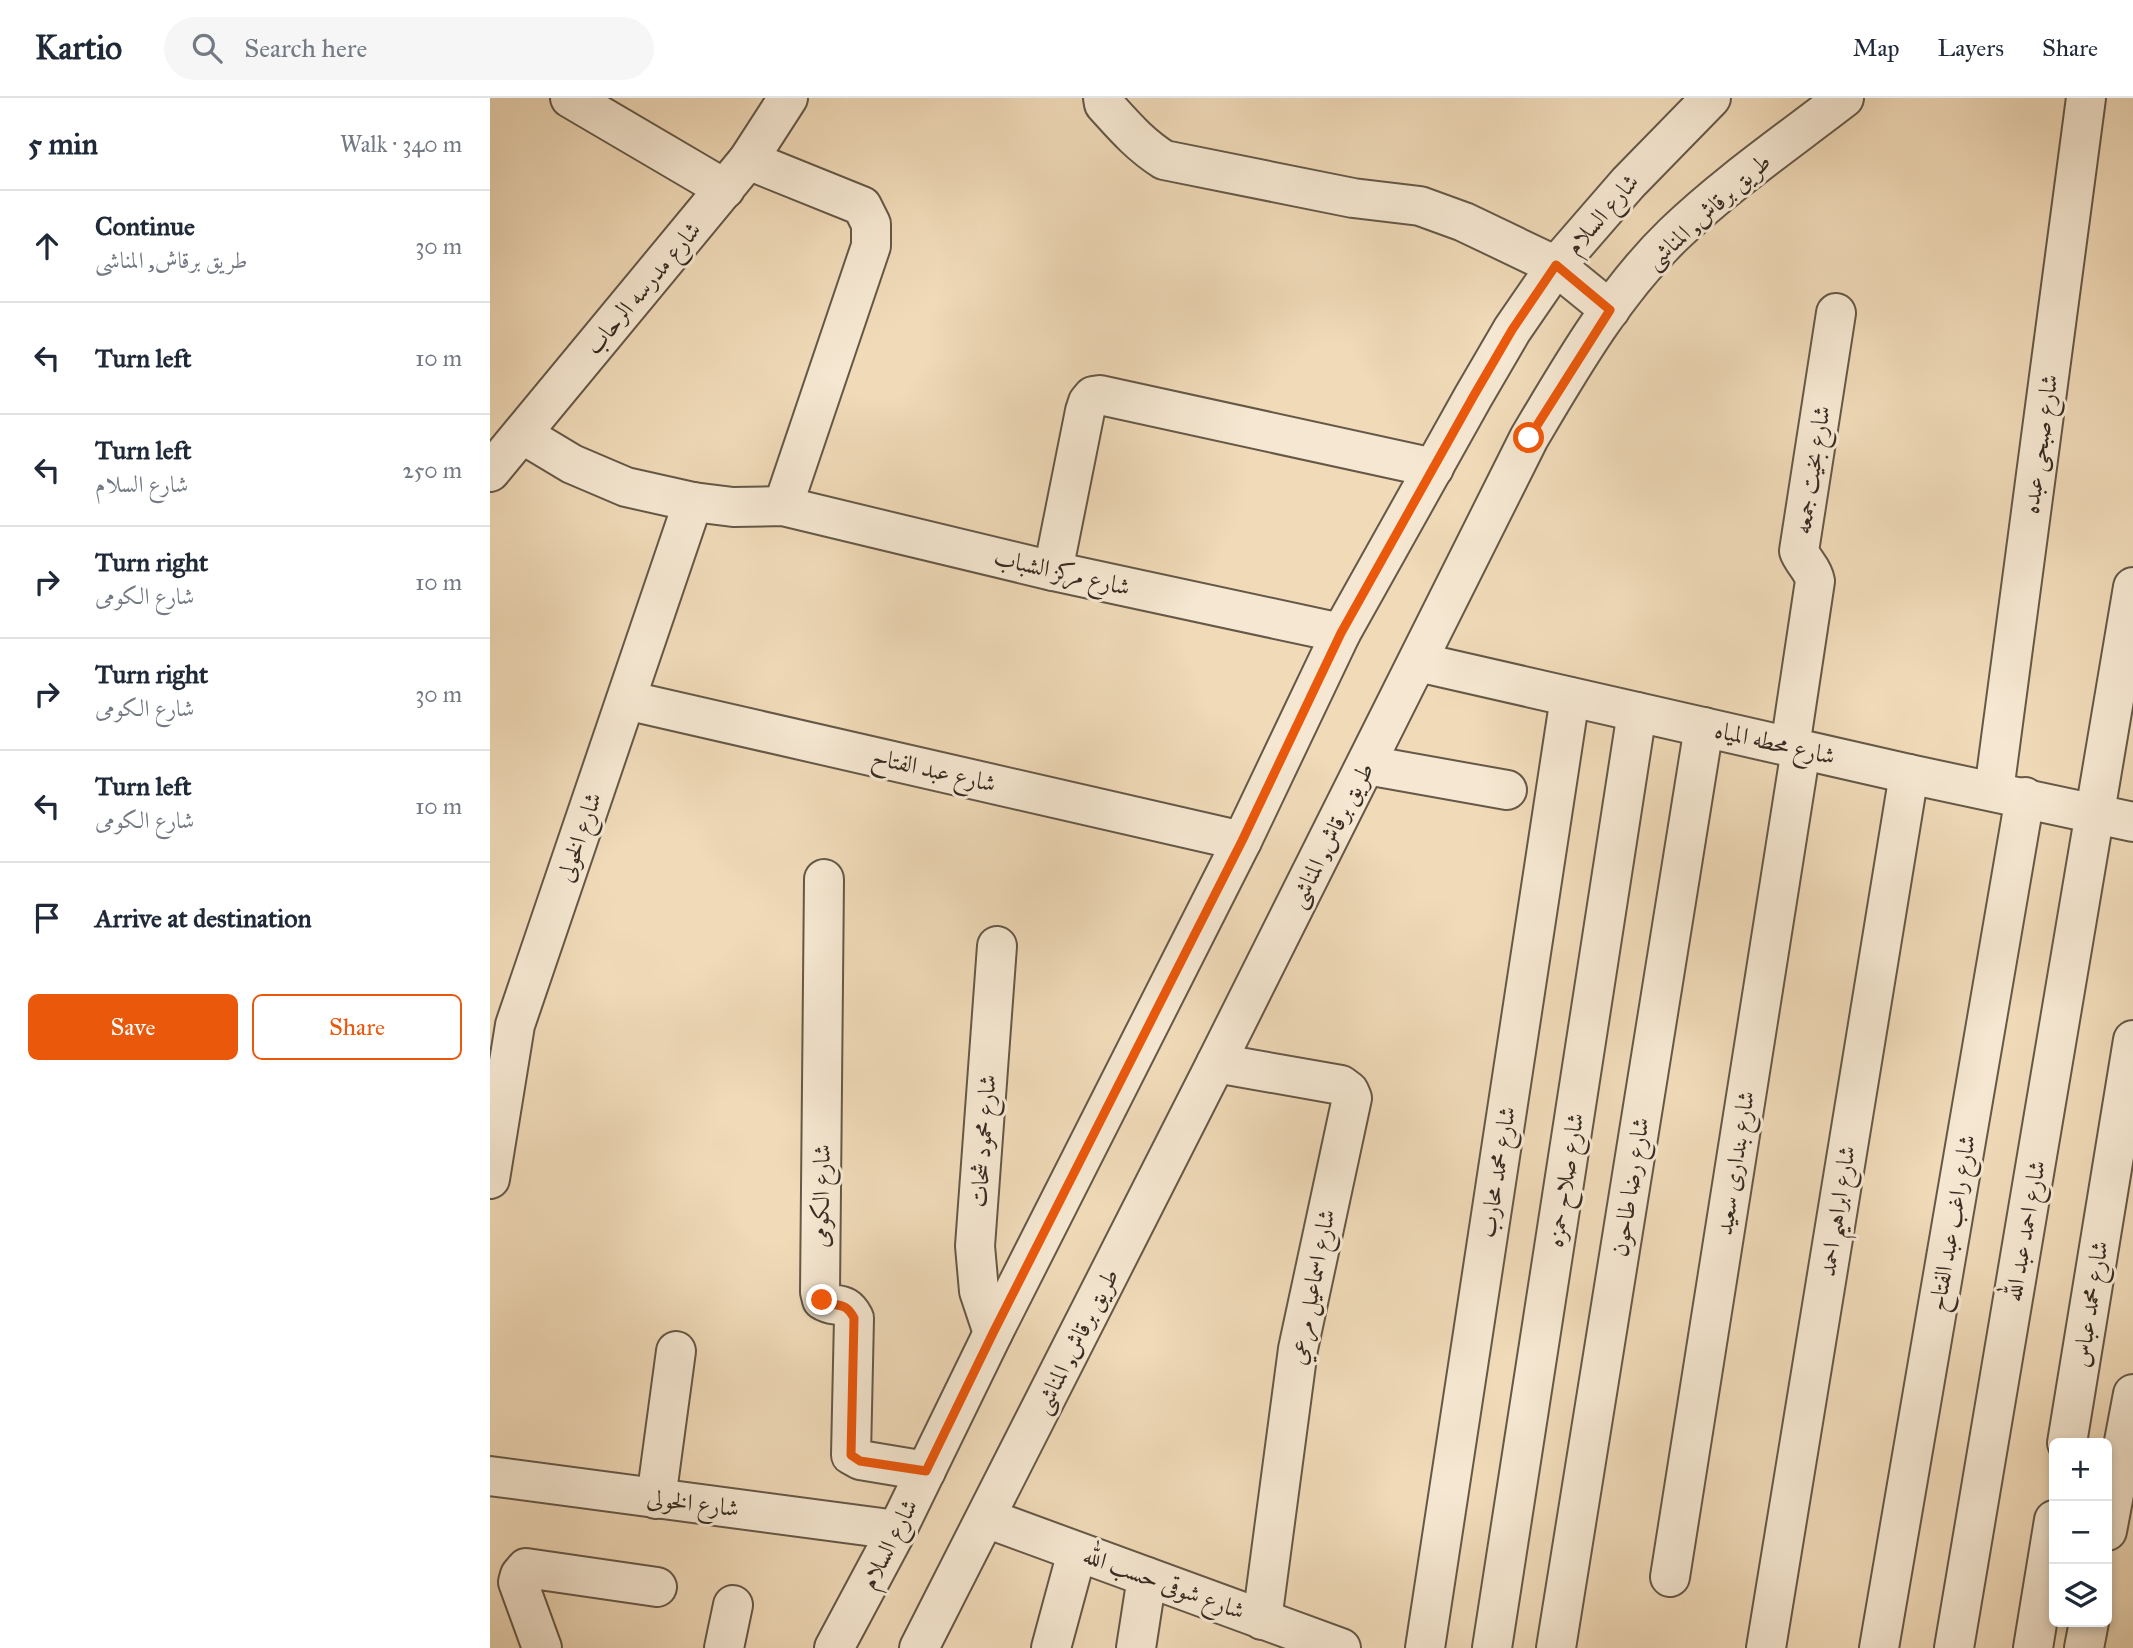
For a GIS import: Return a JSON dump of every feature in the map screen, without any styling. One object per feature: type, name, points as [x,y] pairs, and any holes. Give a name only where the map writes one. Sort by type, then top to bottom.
[{"type":"street","points":[[570,98],[736,174],[862,206],[872,224],[871,246],[783,506]]},
{"type":"street","name":"شارع مدرسه الرحاب","points":[[500,455],[736,174],[788,98]]},
{"type":"street","points":[[1102,98],[1129,133],[1164,160],[1353,198],[1420,206],[1465,222],[1556,265],[1610,310]]},
{"type":"street","name":"شارع السلام","points":[[834,1648],[897,1530],[993,1333],[1242,841],[1341,633],[1512,330],[1556,265],[1628,183],[1711,98]]},
{"type":"street","name":"طريق برقاش, المناشى","points":[[919,1648],[1367,765],[1529,438],[1610,310],[1640,271],[1673,235],[1728,187],[1844,98]]},
{"type":"street","name":"شارع صبحى عبده","points":[[2010,794],[2086,98]]},
{"type":"street","name":"شارع بخيت جمعه","points":[[1796,748],[1815,581],[1811,569],[1799,551],[1836,313]]},
{"type":"street","points":[[1053,571],[1085,411],[1093,396],[1100,394],[1434,468]]},
{"type":"street","name":"شارع مركز الشباب","points":[[500,455],[572,464],[626,487],[693,502],[733,507],[783,506],[1053,571],[1341,633]]},
{"type":"street","name":"شارع الخولى","points":[[490,1179],[503,1020],[626,700],[693,502]]},
{"type":"street","name":"شارع احمد عبد الله","points":[[1954,1648],[2133,587]]},
{"type":"street","name":"شارع محطه المياه","points":[[1418,662],[2133,822]]},
{"type":"street","name":"شارع محمد محارب","points":[[1425,1648],[1570,697]]},
{"type":"street","name":"شارع عبد الفتاح","points":[[626,700],[1242,841]]},
{"type":"street","name":"شارع صلاح حمزه","points":[[1492,1648],[1637,712]]},
{"type":"street","name":"شارع رضا طاحون","points":[[1556,1648],[1704,727]]},
{"type":"street","name":"شارع بندارى سعيد","points":[[1670,1577],[1796,748]]},
{"type":"street","points":[[1367,765],[1507,790]]},
{"type":"street","name":"شارع ابراهيم احمد","points":[[1766,1648],[1909,774]]},
{"type":"street","name":"شارع راغب عبد الفتاح","points":[[1879,1648],[2010,794]]},
{"type":"street","name":"شارع الكومى","points":[[824,879],[820,1292],[822,1300],[828,1304],[842,1304],[850,1310],[854,1318],[851,1455],[860,1461],[926,1471]]},
{"type":"street","name":"شارع محمود شحات","points":[[993,1333],[979,1291],[975,1246],[997,946]]},
{"type":"street","name":"شارع محمد عباس","points":[[2068,1438],[2133,1040]]},
{"type":"street","name":"شارع اسماعيل مرعي","points":[[1216,1063],[1341,1085],[1349,1091],[1352,1098],[1298,1349],[1262,1620]]},
{"type":"street","points":[[656,1499],[676,1351]]},
{"type":"street","points":[[2112,1505],[2133,1394]]},
{"type":"street","name":"شارع الخولى","points":[[490,1476],[897,1530]]},
{"type":"street","name":"شارع شوقى حسب الله","points":[[986,1518],[1341,1648]]},
{"type":"street","points":[[2033,1648],[2049,1550]]},
{"type":"street","points":[[1051,1648],[1077,1552]]},
{"type":"street","points":[[542,1648],[518,1582],[526,1568],[657,1587]]},
{"type":"street","points":[[1136,1648],[1147,1577]]},
{"type":"street","points":[[724,1648],[733,1605]]},
{"type":"street","points":[[2084,1648],[2088,1627]]},
{"type":"route","points":[[822,1300],[828,1304],[842,1304],[850,1310],[854,1318],[851,1455],[860,1461],[926,1471],[1242,841],[1341,633],[1512,330],[1556,265],[1610,310],[1529,438]]}]
